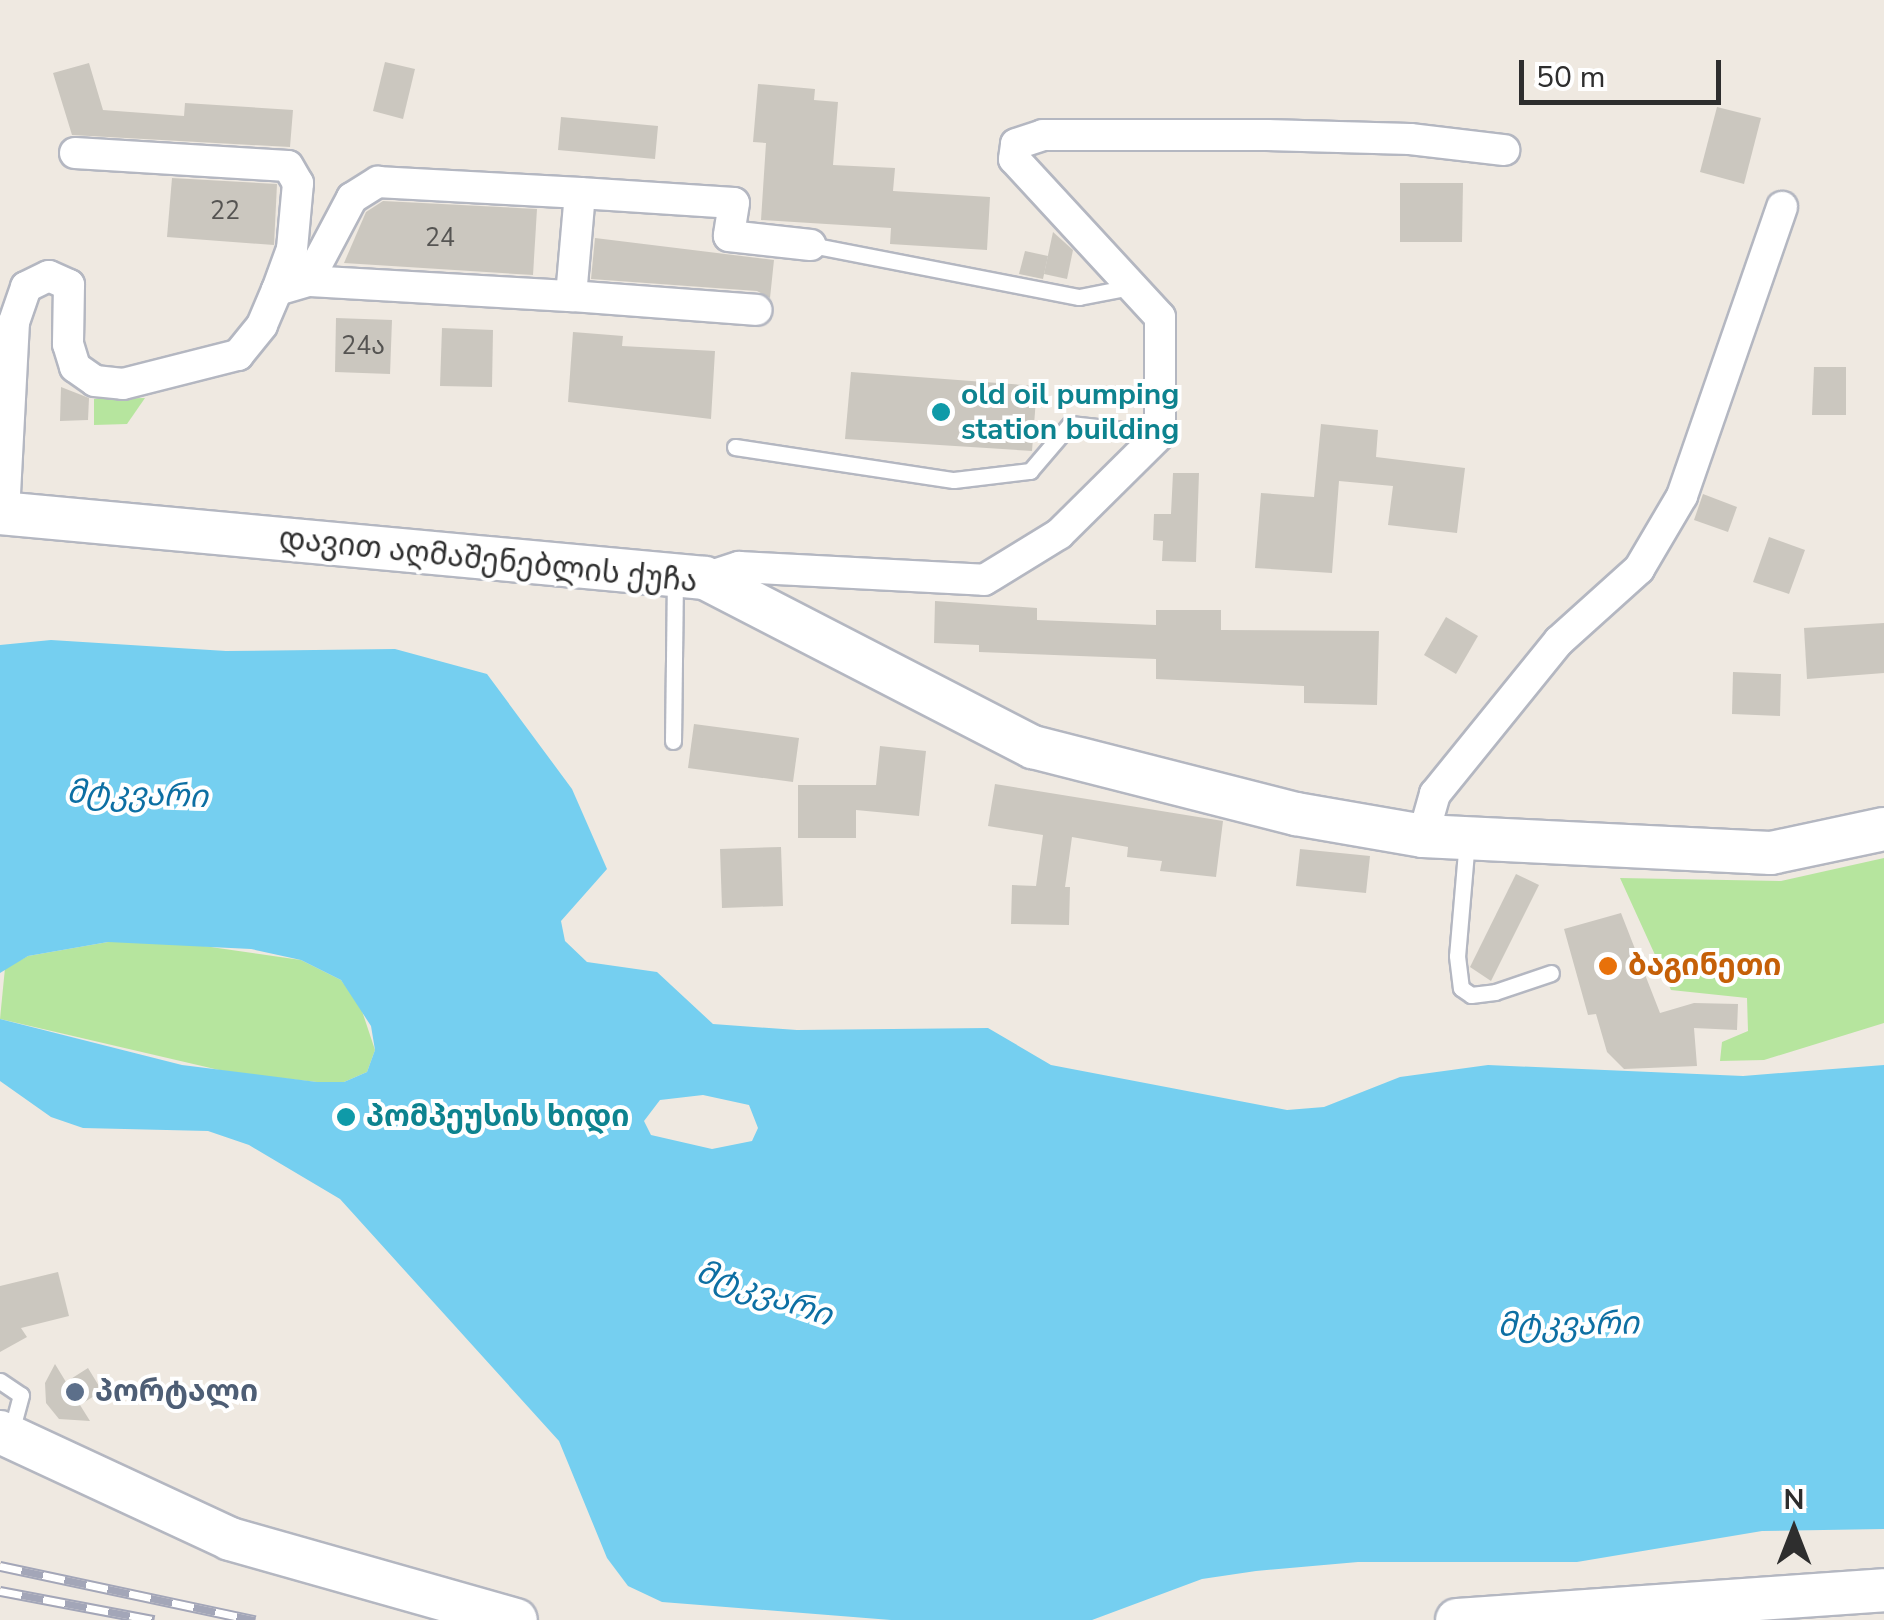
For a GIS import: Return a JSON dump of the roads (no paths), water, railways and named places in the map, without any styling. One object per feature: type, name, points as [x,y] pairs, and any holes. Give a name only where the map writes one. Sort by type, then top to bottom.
[{"type":"main road","name":"დავით აღმაშენებლის ქუჩა","points":[[2,513],[690,576],[1033,746],[1296,814],[1423,836],[1771,853],[1884,829]]},
{"type":"main road","points":[[5,1435],[230,1538],[516,1620]]},
{"type":"main road","points":[[1457,1620],[1884,1590]]},
{"type":"street","points":[[690,576],[739,567],[984,580],[1058,534],[1160,434],[1160,316],[1014,158],[1016,144],[1044,135],[1267,135],[1410,139],[1504,150]]},
{"type":"street","points":[[2,513],[4,373],[26,287],[49,276],[69,285],[68,344],[75,367],[95,380],[122,384],[238,355],[262,325],[292,249],[298,183],[288,166],[75,153]]},
{"type":"street","points":[[308,281],[352,198],[378,182],[734,203],[729,236],[811,246]]},
{"type":"street","points":[[571,296],[580,193]]},
{"type":"street","points":[[1423,836],[1434,794],[1559,641],[1639,569],[1682,496],[1782,207]]},
{"type":"street","points":[[277,290],[308,281],[756,310]]},
{"type":"lane","points":[[811,246],[1080,297],[1134,286]]},
{"type":"lane","points":[[734,447],[954,480],[1030,470],[1070,424],[1160,434]]},
{"type":"lane","points":[[673,741],[690,576]]},
{"type":"lane","points":[[1474,840],[1456,956],[1461,988],[1471,995],[1495,992],[1551,974]]},
{"type":"lane","points":[[0,1381],[22,1396],[5,1435]]},
{"type":"water","name":"მტკვარი","points":[[51,640],[226,651],[395,649],[487,674],[572,789],[607,869],[561,921],[565,941],[587,962],[657,972],[713,1024],[797,1030],[988,1028],[1051,1065],[1287,1110],[1324,1107],[1400,1077],[1488,1065],[1743,1076],[1884,1065],[1884,1529],[1762,1531],[1577,1562],[1358,1562],[1256,1571],[1202,1579],[1092,1620],[891,1620],[662,1602],[628,1586],[607,1558],[559,1441],[340,1199],[249,1145],[208,1131],[83,1128],[51,1117],[0,1081],[0,1019],[182,1065],[317,1082],[344,1082],[367,1072],[375,1050],[371,1026],[341,980],[301,960],[251,949],[108,942],[28,956],[0,973],[0,645]],"holes":[[[703,1095],[749,1105],[758,1128],[752,1141],[712,1149],[651,1135],[644,1121],[660,1100]]]},
{"type":"railway","points":[[0,1566],[255,1620]]},
{"type":"railway","points":[[0,1591],[154,1620]]},
{"type":"place","name":"old oil pumping station building","points":[[941,412]]},
{"type":"place","name":"ბაგინეთი","points":[[1608,966]]},
{"type":"place","name":"პომპეუსის ხიდი","points":[[346,1117]]},
{"type":"place","name":"პორტალი","points":[[75,1392]]}]
